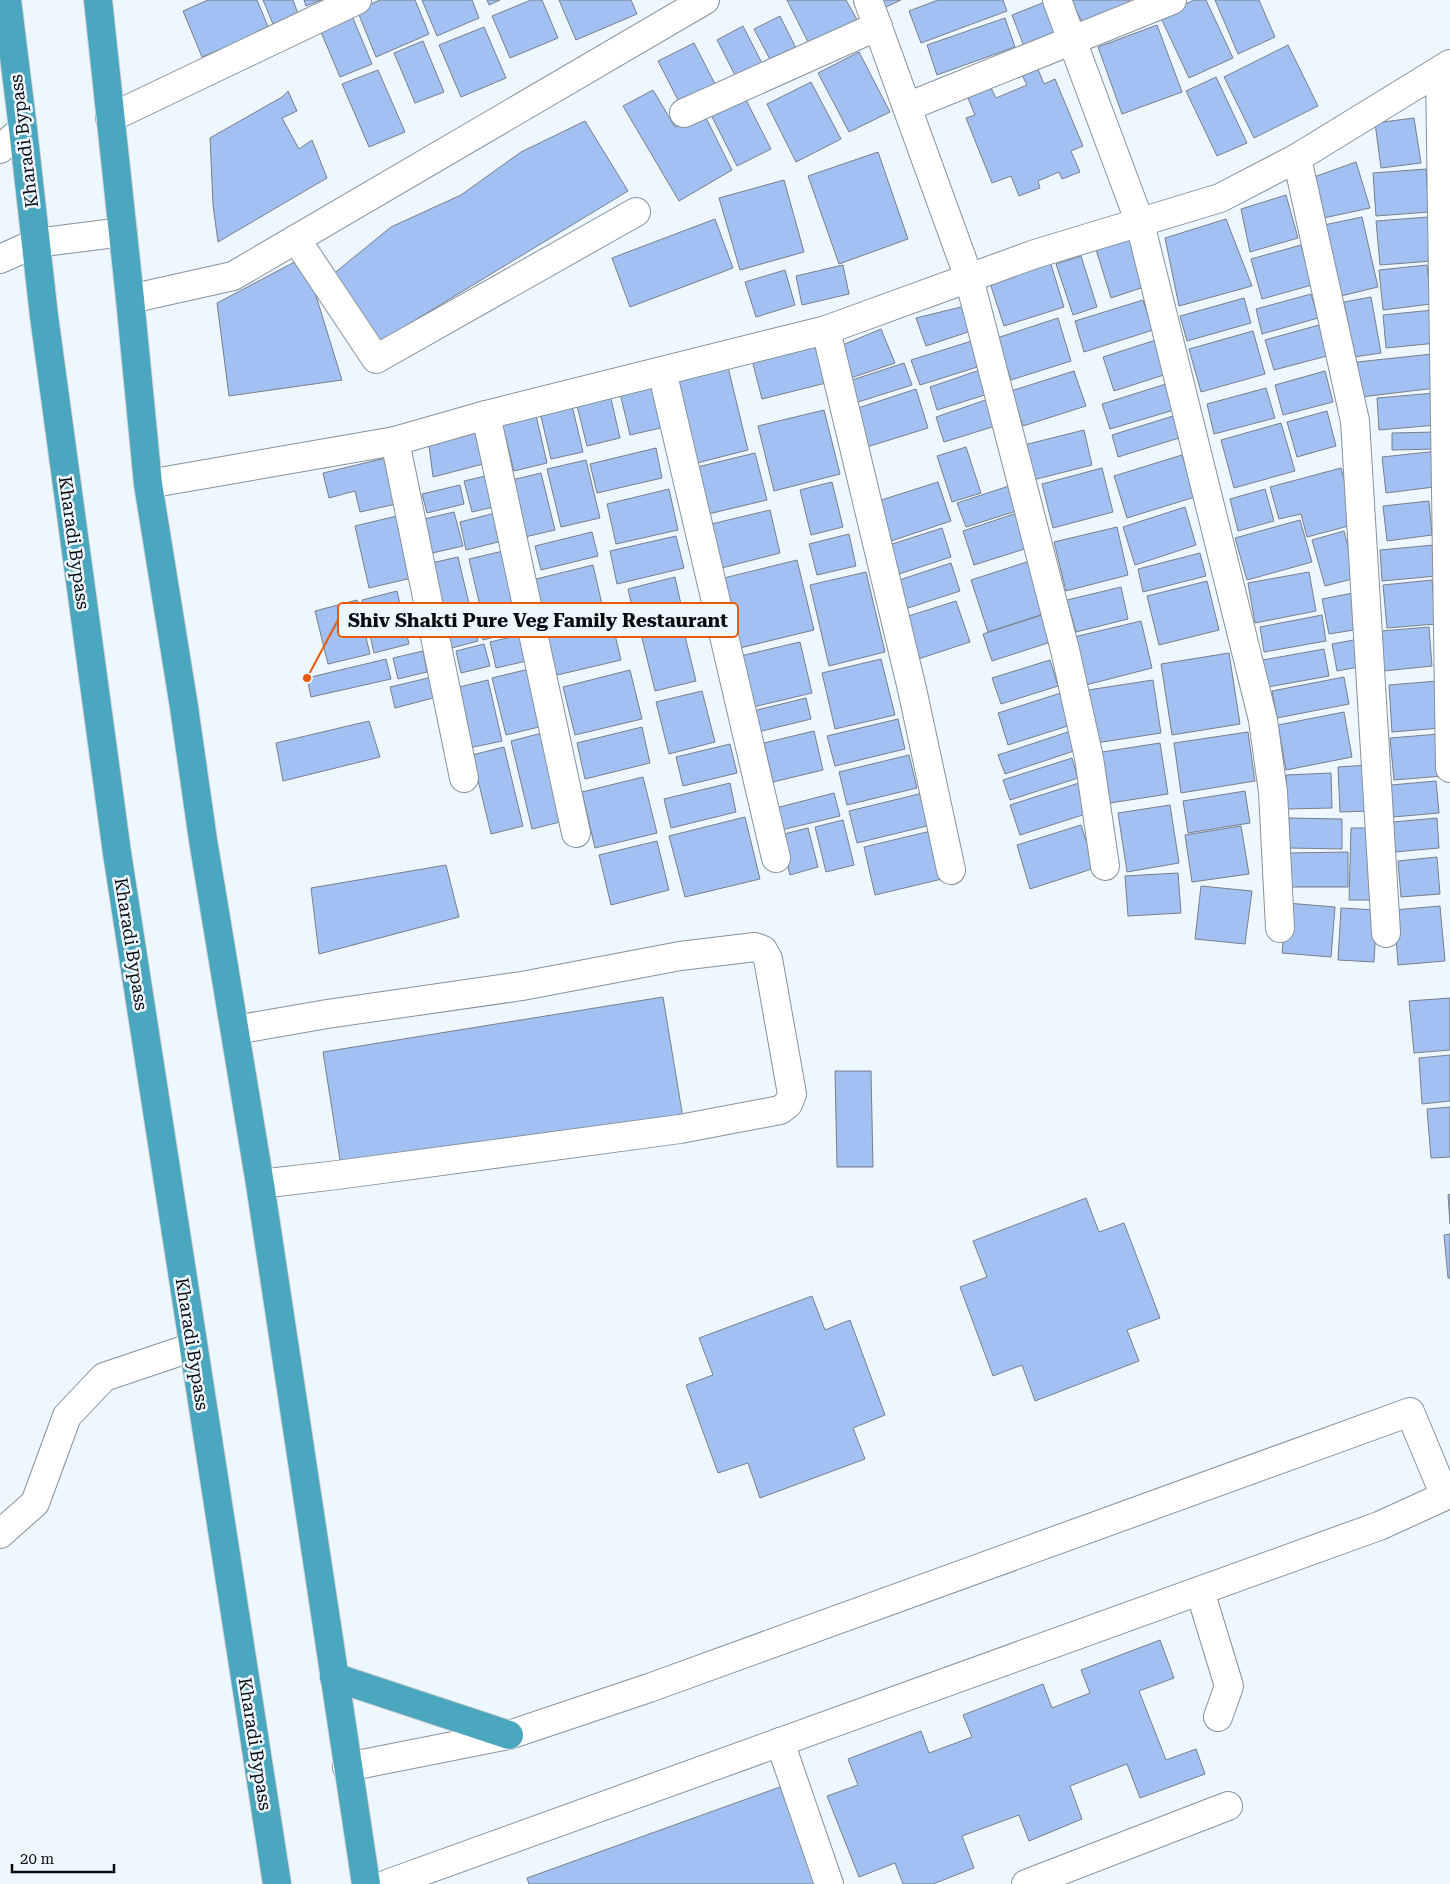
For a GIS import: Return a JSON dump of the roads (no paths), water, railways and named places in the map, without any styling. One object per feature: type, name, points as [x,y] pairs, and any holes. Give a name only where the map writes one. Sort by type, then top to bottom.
[{"type":"highway","name":"Kharadi Bypass","points":[[7,0],[24,128],[36,243],[116,853],[277,1884]]},
{"type":"highway","points":[[98,0],[148,484],[184,706],[203,840],[260,1184],[366,1884]]},
{"type":"highway","points":[[334,1677],[509,1736]]},
{"type":"street","points":[[110,118],[357,0]]},
{"type":"street","points":[[130,299],[233,276],[705,0]]},
{"type":"street","points":[[868,0],[969,278],[1065,650],[1089,758],[1106,866]]},
{"type":"street","points":[[1057,0],[1140,223],[1263,720],[1273,792],[1280,928]]},
{"type":"street","points":[[907,107],[1172,0]]},
{"type":"street","points":[[684,113],[878,26]]},
{"type":"street","points":[[148,484],[394,442],[486,415],[826,330],[1035,254],[1220,198],[1297,158],[1445,68]]},
{"type":"street","points":[[1445,68],[1450,768]]},
{"type":"street","points":[[0,149],[24,128]]},
{"type":"street","points":[[1297,158],[1355,421],[1386,933]]},
{"type":"street","points":[[296,239],[376,360],[636,212]]},
{"type":"street","points":[[0,258],[36,243],[123,232]]},
{"type":"street","points":[[826,330],[912,689],[951,870]]},
{"type":"street","points":[[662,371],[776,858]]},
{"type":"street","points":[[486,415],[576,833]]},
{"type":"street","points":[[394,442],[464,778]]},
{"type":"street","points":[[235,1030],[327,1014],[522,986],[680,956],[755,947],[763,950],[768,959],[792,1094],[788,1104],[780,1110],[680,1129],[260,1184]]},
{"type":"street","points":[[0,1534],[35,1504],[67,1416],[104,1376],[193,1347]]},
{"type":"street","points":[[347,1767],[509,1736],[649,1688],[1410,1412],[1445,1496],[1379,1526],[387,1884]]},
{"type":"street","points":[[1200,1591],[1229,1686],[1218,1717]]},
{"type":"street","points":[[780,1742],[829,1884]]},
{"type":"street","points":[[1026,1884],[1228,1806]]},
{"type":"place","name":"Shiv Shakti Pure Veg Family Restaurant","points":[[307,678]]}]
